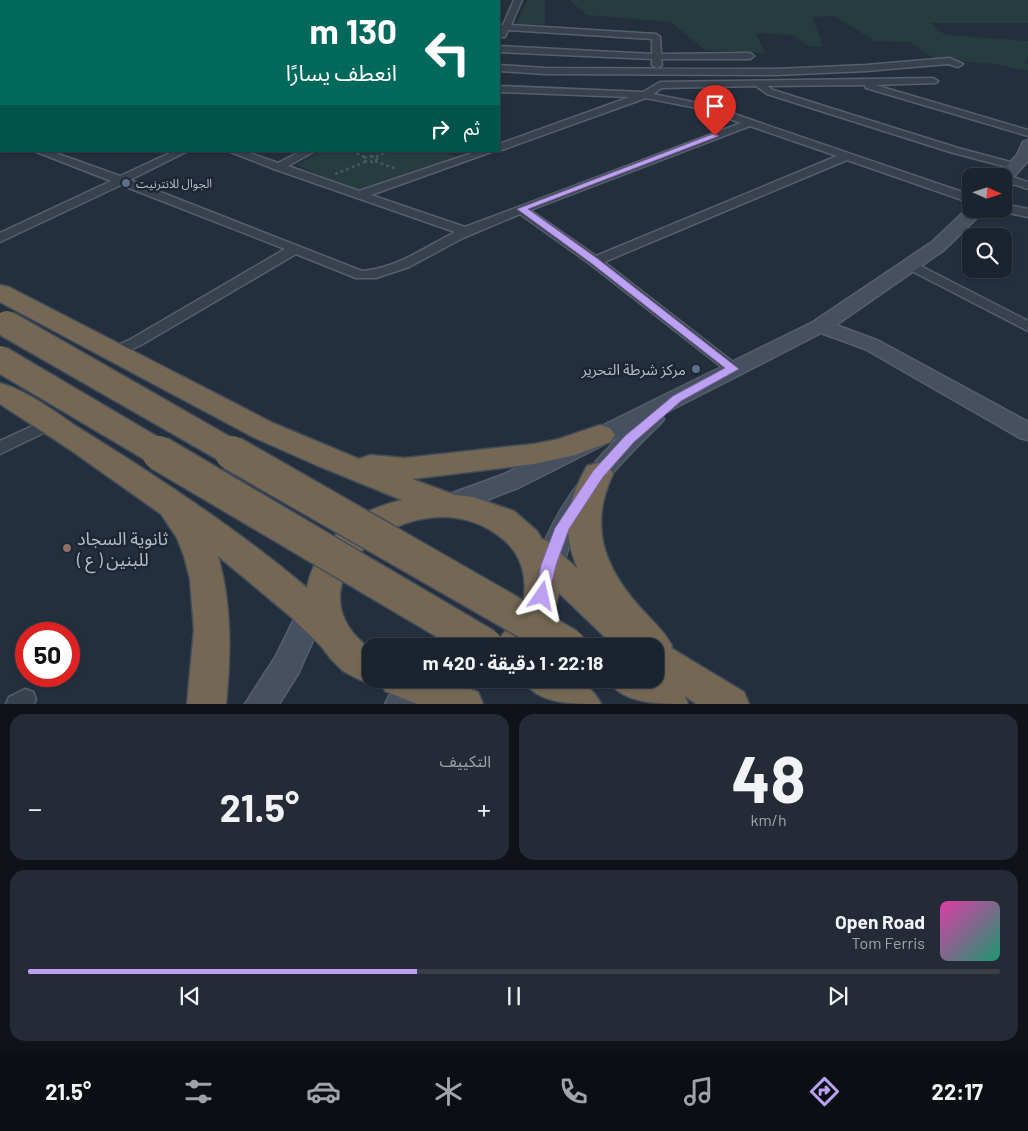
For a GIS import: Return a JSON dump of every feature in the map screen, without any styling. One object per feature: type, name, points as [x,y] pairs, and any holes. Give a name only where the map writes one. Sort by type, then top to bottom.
[{"type":"highway","points":[[0,292],[263,430],[327,458],[448,505]]},
{"type":"highway","points":[[3,322],[555,638]]},
{"type":"highway","points":[[0,359],[472,638]]},
{"type":"highway","points":[[0,392],[52,422],[161,497],[253,565],[311,614],[343,648],[362,664]]},
{"type":"highway","points":[[327,458],[360,465],[405,469],[534,454],[564,448],[600,435]]},
{"type":"highway","points":[[598,474],[587,496],[584,513],[590,558],[610,596],[646,638]]},
{"type":"highway","points":[[161,497],[180,516],[203,564],[210,597],[213,629],[212,664],[206,704]]},
{"type":"highway","points":[[343,648],[331,631],[324,612],[323,593],[327,574],[336,556],[349,540],[365,527],[384,516],[404,509],[426,505],[448,505],[477,510],[497,517],[514,528],[539,568],[631,638]]},
{"type":"highway","points":[[520,638],[535,620],[539,568]]},
{"type":"highway","points":[[664,663],[682,693]]},
{"type":"highway","points":[[664,669],[682,693]]},
{"type":"highway","points":[[429,688],[464,704]]},
{"type":"highway","points":[[555,688],[582,704]]},
{"type":"highway","points":[[662,688],[730,704]]},
{"type":"main road","points":[[448,505],[510,481],[820,326],[938,246],[968,218]]},
{"type":"main road","points":[[820,326],[872,345],[1028,432]]},
{"type":"main road","points":[[539,568],[562,528],[598,474],[630,439],[677,398]]},
{"type":"main road","points":[[261,704],[287,665],[327,574]]},
{"type":"street","points":[[518,0],[509,12],[502,27],[656,37],[656,57],[660,85]]},
{"type":"street","points":[[500,49],[656,57],[750,56]]},
{"type":"street","points":[[500,68],[658,72],[776,72],[866,68],[949,61],[958,64],[908,98]]},
{"type":"street","points":[[500,148],[645,95],[660,85],[856,82],[941,75]]},
{"type":"street","points":[[856,82],[1028,133]]},
{"type":"street","points":[[756,84],[770,92],[954,150],[1017,163],[1028,186]]},
{"type":"street","points":[[500,89],[645,95],[704,108],[962,196]]},
{"type":"street","points":[[42,152],[122,181],[361,276],[378,275],[398,268],[466,232],[521,209],[750,123]]},
{"type":"street","points":[[0,238],[181,152]]},
{"type":"street","points":[[236,152],[466,232]]},
{"type":"street","points":[[278,167],[308,152]]},
{"type":"street","points":[[359,196],[485,152]]},
{"type":"street","points":[[594,261],[847,156]]},
{"type":"street","points":[[521,209],[594,261],[733,369]]},
{"type":"street","points":[[1012,210],[1028,213]]},
{"type":"street","points":[[114,352],[136,342],[293,250]]},
{"type":"street","points":[[911,265],[1028,327]]},
{"type":"street","points":[[0,448],[52,422]]},
{"type":"path","points":[[352,152],[366,158],[375,157],[386,152]]},
{"type":"path","points":[[320,181],[365,162],[374,162],[377,159],[375,157]]},
{"type":"path","points":[[365,162],[363,160],[366,158]]},
{"type":"green space","points":[[527,0],[545,0],[545,25],[516,24]]},
{"type":"green space","points":[[569,0],[1028,0],[1028,23],[931,23],[945,35],[1028,41],[1028,58],[1023,63],[1028,64],[1028,71],[995,64],[935,59],[910,42],[875,41],[834,16],[812,17],[823,46],[810,47],[793,35],[755,33],[766,53],[705,50],[671,22],[587,15]]},
{"type":"green space","points":[[320,152],[445,152],[462,158],[356,192],[297,165]]},
{"type":"place","name":"الجوال للانترنيت","points":[[126,183]]},
{"type":"place","name":"مركز شرطة التحرير","points":[[696,369]]},
{"type":"place","name":"ثانوية السجاد ( ع ) للبنين","points":[[67,548]]},
{"type":"route","points":[[542,596],[548,565],[562,528],[598,474],[630,439],[677,398],[733,369],[594,261],[521,209],[715,136]]}]
